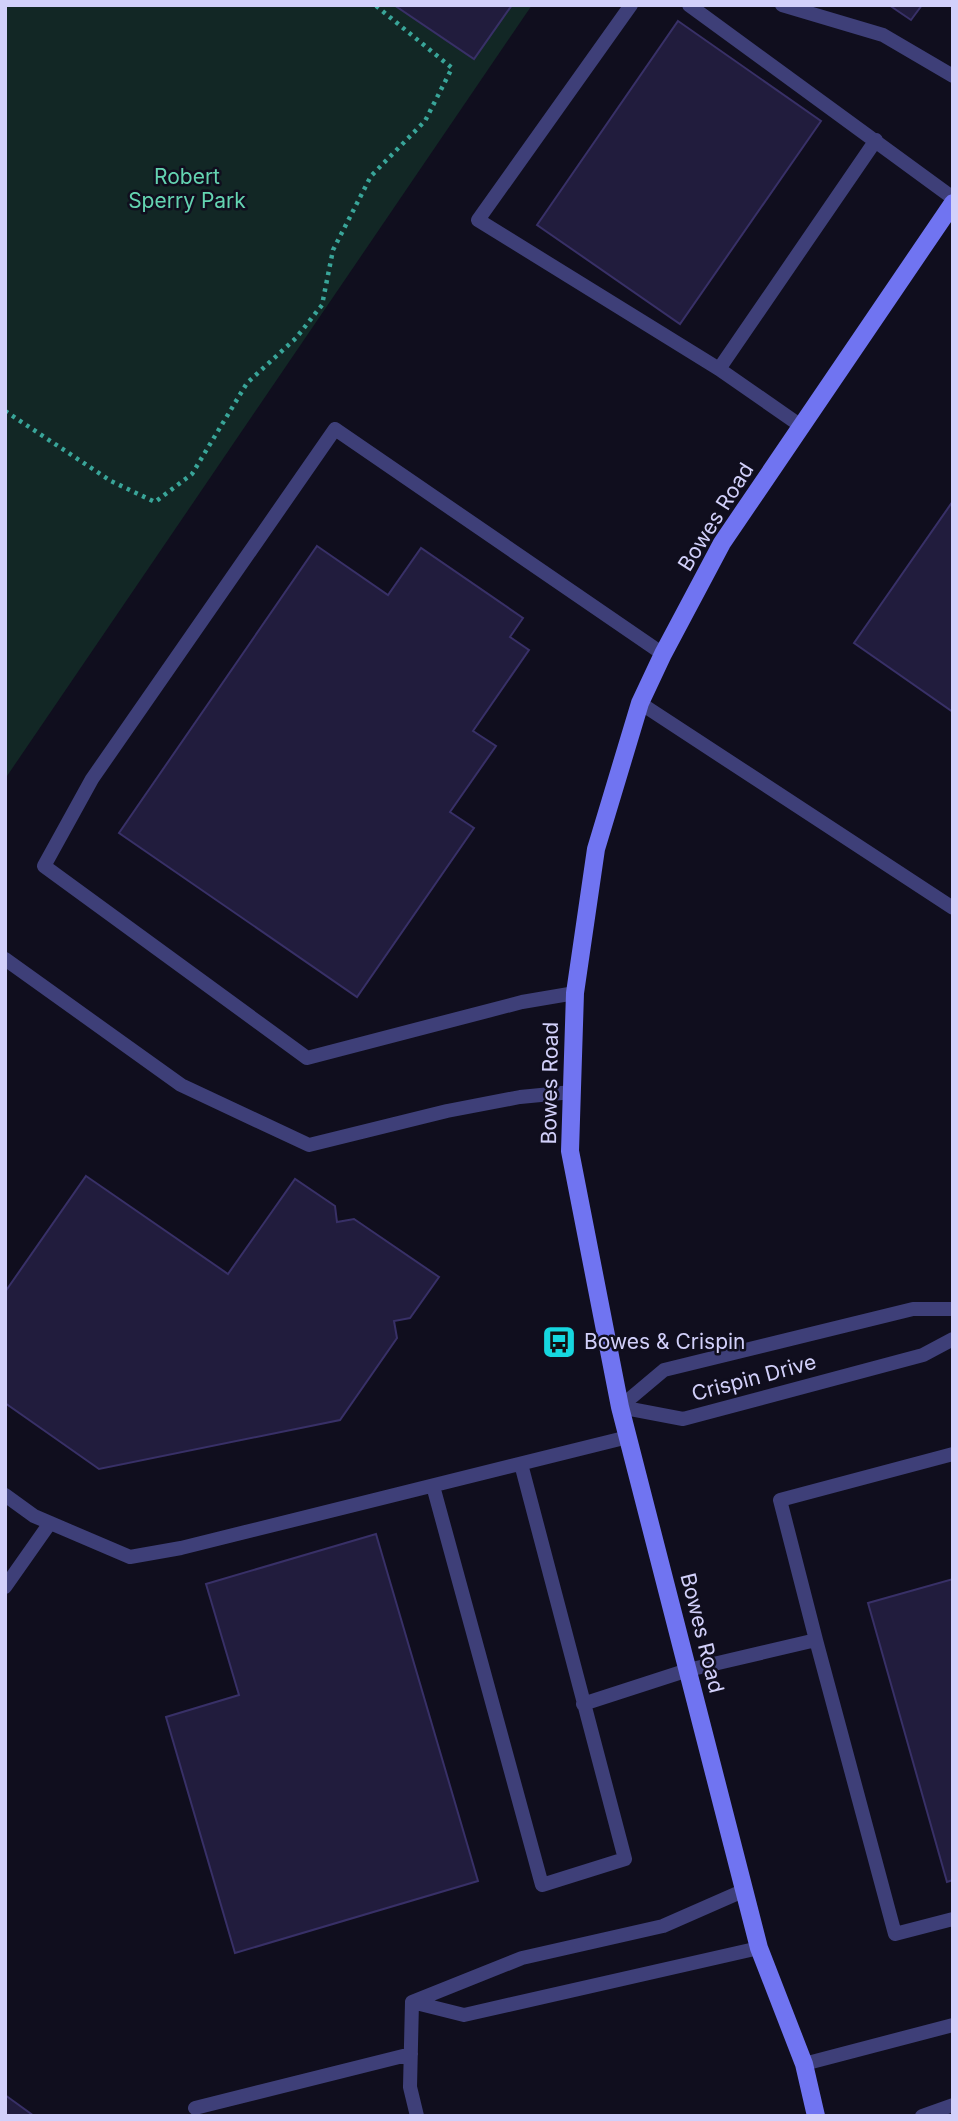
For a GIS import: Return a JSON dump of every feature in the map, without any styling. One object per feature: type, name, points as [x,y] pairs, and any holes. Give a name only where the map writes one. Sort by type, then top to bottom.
[{"type":"main road","name":"Bowes Road","points":[[816,2116],[804,2064],[759,1948],[620,1407],[570,1151],[575,993],[596,849],[640,703],[663,654],[722,543],[953,200]]},
{"type":"lane","points":[[632,5],[478,220],[719,369],[801,426]]},
{"type":"lane","points":[[689,5],[876,140],[953,200]]},
{"type":"lane","points":[[782,5],[883,35],[953,76]]},
{"type":"lane","points":[[719,369],[876,140]]},
{"type":"lane","points":[[575,993],[522,1002],[307,1058],[44,866],[92,779],[335,429],[663,654]]},
{"type":"lane","points":[[640,703],[953,908]]},
{"type":"lane","points":[[5,959],[181,1085],[309,1145],[447,1111],[520,1097],[572,1092]]},
{"type":"lane","name":"Crispin Drive","points":[[620,1407],[664,1370],[913,1309],[953,1309]]},
{"type":"lane","name":"Crispin Drive","points":[[620,1407],[683,1419],[923,1355],[953,1339]]},
{"type":"lane","points":[[5,1495],[34,1516],[130,1557],[181,1548],[628,1437]]},
{"type":"lane","points":[[953,1454],[780,1500],[895,1934],[953,1920]]},
{"type":"lane","points":[[433,1486],[542,1885],[625,1859],[522,1464]]},
{"type":"lane","points":[[5,1587],[50,1523]]},
{"type":"lane","points":[[583,1704],[688,1670],[816,1640]]},
{"type":"lane","points":[[412,2002],[522,1958],[663,1926],[745,1890]]},
{"type":"lane","points":[[412,2002],[464,2015],[759,1948]]},
{"type":"lane","points":[[412,2002],[410,2087],[417,2116]]},
{"type":"lane","points":[[804,2064],[953,2025]]},
{"type":"lane","points":[[195,2108],[411,2054]]},
{"type":"lane","points":[[922,2116],[953,2105]]},
{"type":"path","points":[[5,411],[111,481],[155,502],[192,474],[247,383],[296,338],[322,305],[333,250],[371,176],[425,121],[452,68],[375,5]]},
{"type":"green space","name":"Robert Sperry Park","points":[[5,5],[532,5],[5,779]]},
{"type":"building","points":[[394,5],[512,5],[474,59]]},
{"type":"building","points":[[889,5],[922,5],[911,20]]},
{"type":"building","points":[[678,21],[821,121],[680,324],[537,225]]},
{"type":"building","points":[[953,501],[953,712],[854,643]]},
{"type":"building","points":[[317,546],[388,595],[421,548],[523,618],[510,637],[529,650],[473,731],[496,746],[450,812],[474,828],[357,997],[119,833]]},
{"type":"building","points":[[86,1176],[228,1274],[295,1179],[335,1206],[337,1222],[354,1219],[439,1277],[410,1318],[394,1321],[397,1338],[340,1420],[99,1469],[5,1403],[5,1292]]},
{"type":"building","points":[[376,1534],[478,1881],[235,1953],[166,1717],[239,1695],[206,1584]]},
{"type":"building","points":[[953,1579],[953,1880],[947,1882],[868,1603]]},
{"type":"building","points":[[5,2095],[34,2116],[5,2116]]},
{"type":"place","name":"Bowes & Crispin","points":[[559,1342]]}]
